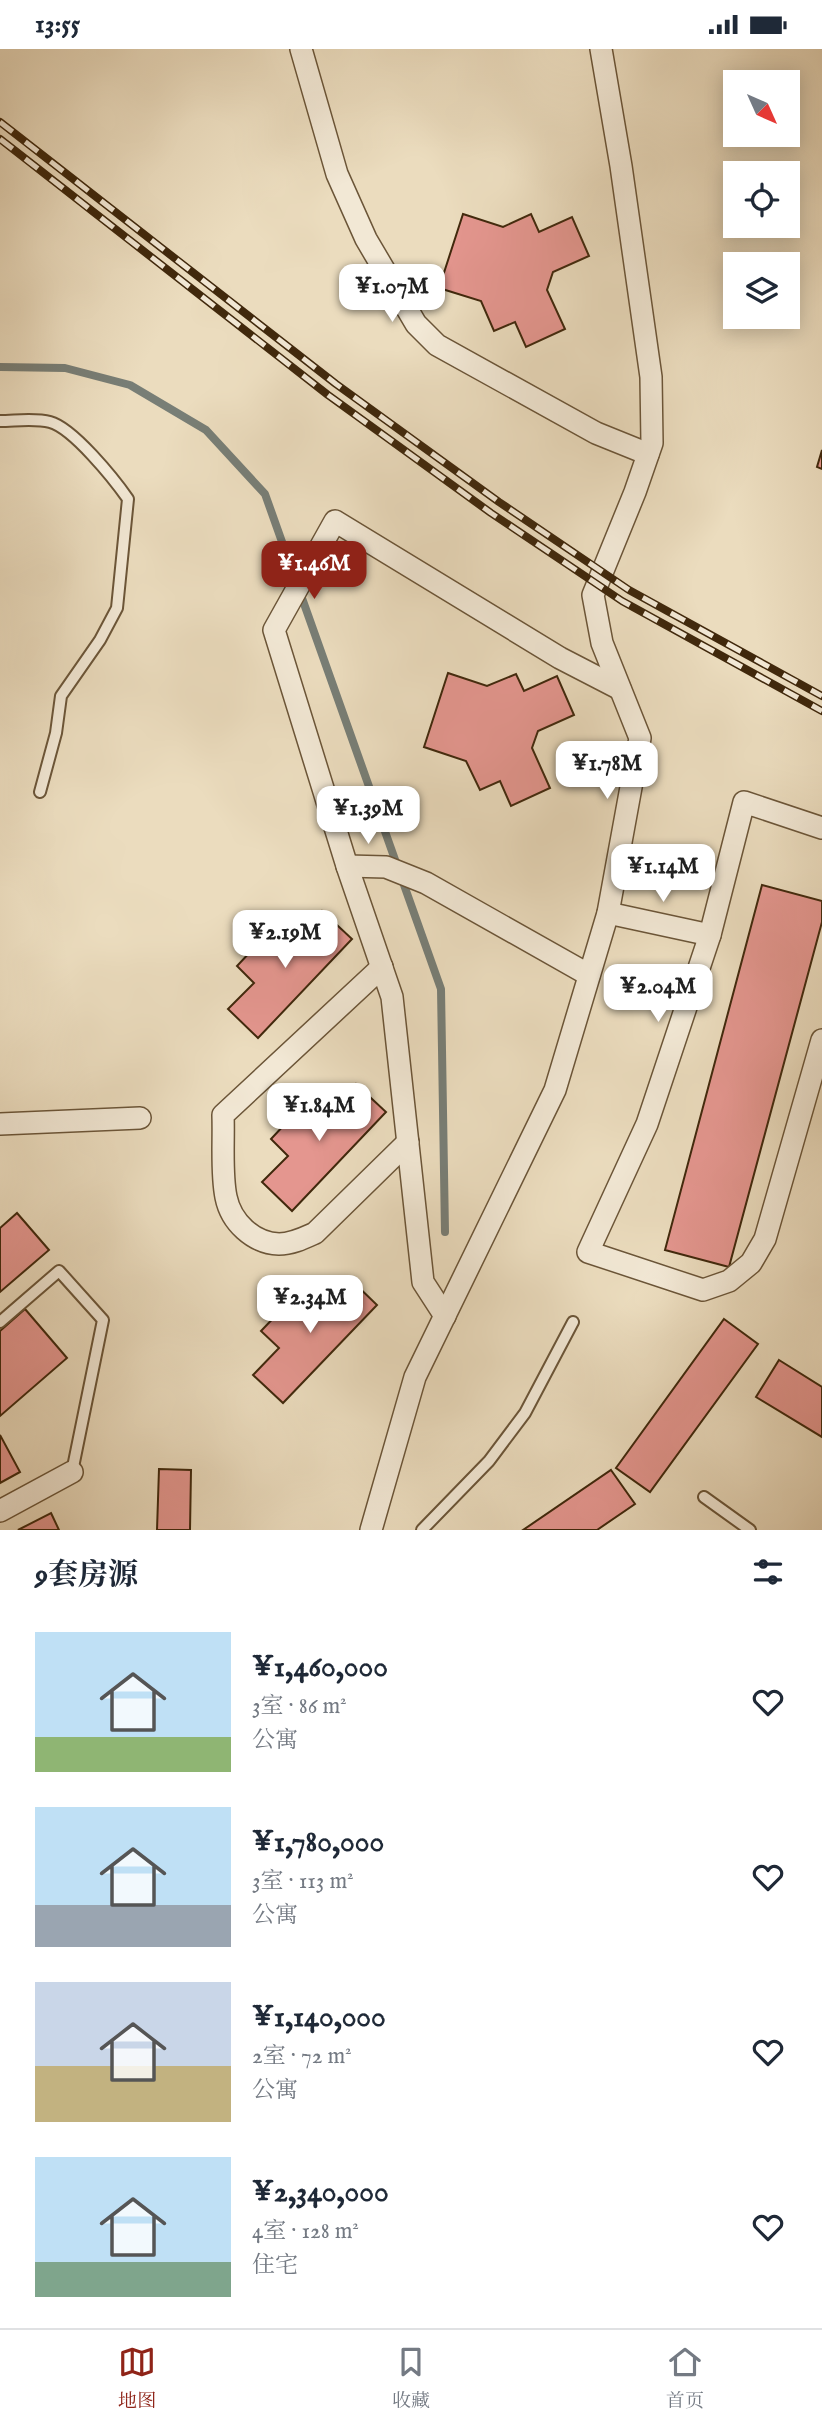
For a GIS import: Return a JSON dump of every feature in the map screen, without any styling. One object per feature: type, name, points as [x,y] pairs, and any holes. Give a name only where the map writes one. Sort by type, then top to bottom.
[{"type":"street","points":[[301,49],[337,174],[366,239],[416,324],[437,345],[596,433],[648,454]]},
{"type":"street","points":[[371,1530],[415,1377],[555,1090],[608,913],[640,738],[602,643],[593,595],[652,443],[651,377],[621,166],[601,49]]},
{"type":"street","points":[[445,1316],[423,1282],[392,997],[347,866],[274,630],[335,521],[560,658],[620,689]]},
{"type":"street","points":[[822,828],[744,802],[710,935],[647,1123],[588,1252],[703,1290],[729,1281],[751,1263],[765,1240],[822,1041]]},
{"type":"street","points":[[347,866],[386,867],[426,883],[589,975]]},
{"type":"street","points":[[608,913],[710,935]]},
{"type":"street","points":[[382,967],[223,1115],[226,1197],[232,1215],[244,1230],[260,1240],[279,1244],[298,1241],[315,1233],[408,1142]]},
{"type":"street","points":[[0,1124],[140,1118]]},
{"type":"street","points":[[0,1511],[72,1472]]},
{"type":"lane","points":[[0,421],[51,422],[76,440],[108,471],[128,499],[117,608],[100,640],[61,696],[56,733],[40,792]]},
{"type":"lane","points":[[0,1322],[59,1271],[103,1321],[72,1472]]},
{"type":"lane","points":[[422,1530],[488,1461],[525,1413],[573,1322]]},
{"type":"lane","points":[[704,1497],[750,1530]]},
{"type":"building","points":[[463,214],[503,227],[531,214],[539,232],[572,217],[589,256],[553,272],[547,290],[565,329],[526,347],[515,322],[494,331],[481,301],[439,288]]},
{"type":"building","points":[[822,450],[822,469],[817,467]]},
{"type":"building","points":[[448,673],[487,686],[516,674],[524,691],[557,676],[574,715],[538,731],[532,748],[550,788],[511,806],[500,781],[480,790],[466,761],[424,747]]},
{"type":"building","points":[[762,885],[822,901],[822,922],[729,1267],[665,1250]]},
{"type":"building","points":[[322,911],[352,939],[258,1038],[228,1009],[254,983],[237,966],[280,920],[298,937]]},
{"type":"building","points":[[356,1084],[386,1112],[292,1211],[262,1182],[288,1156],[271,1139],[314,1093],[332,1110]]},
{"type":"building","points":[[17,1213],[49,1250],[0,1292],[0,1228]]},
{"type":"building","points":[[348,1277],[377,1305],[283,1403],[253,1375],[279,1348],[261,1331],[305,1285],[323,1302]]},
{"type":"building","points":[[25,1309],[67,1358],[0,1416],[0,1331]]},
{"type":"building","points":[[724,1319],[758,1344],[650,1492],[616,1468]]},
{"type":"building","points":[[779,1360],[822,1387],[822,1437],[756,1397]]},
{"type":"building","points":[[0,1435],[20,1472],[0,1483]]},
{"type":"building","points":[[159,1469],[191,1470],[190,1530],[157,1530]]},
{"type":"building","points":[[611,1470],[635,1504],[597,1530],[523,1530]]},
{"type":"building","points":[[51,1513],[59,1530],[18,1530]]},
{"type":"waterway","points":[[0,367],[65,368],[130,385],[206,430],[265,494],[441,989],[445,1232]]},
{"type":"railway","points":[[0,122],[336,384],[499,502],[629,590],[822,696]]},
{"type":"railway","points":[[0,139],[328,395],[491,513],[622,601],[822,711]]}]
